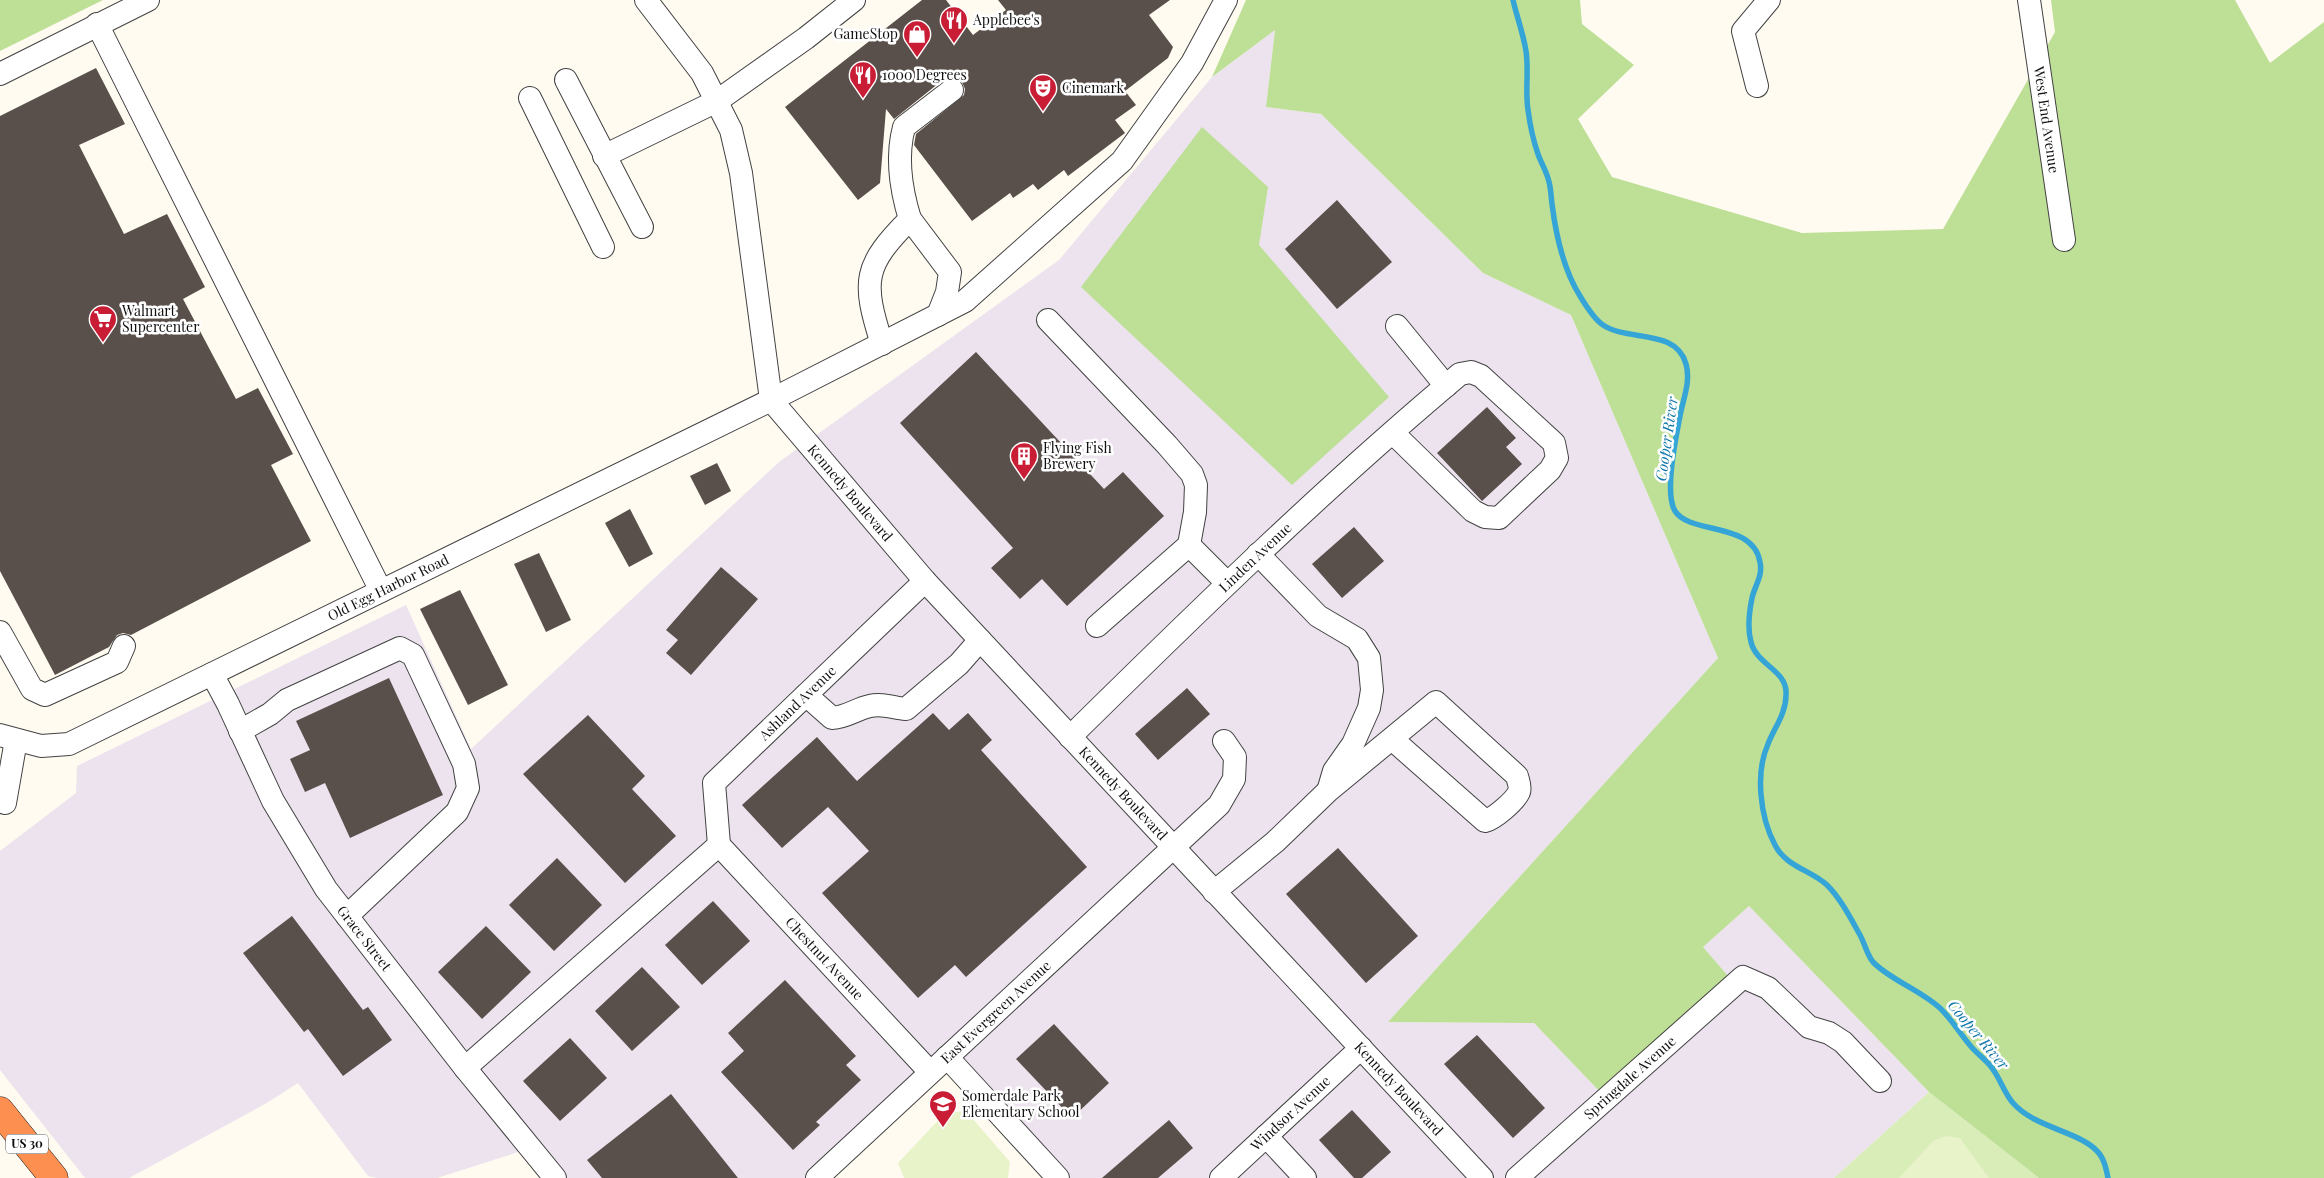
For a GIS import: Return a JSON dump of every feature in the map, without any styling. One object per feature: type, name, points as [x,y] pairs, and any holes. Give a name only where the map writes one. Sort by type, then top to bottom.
[{"type":"highway","name":"US 30","points":[[0,1111],[54,1178]]},
{"type":"street","points":[[0,74],[148,0]]},
{"type":"street","points":[[646,0],[702,73],[731,130],[741,173],[770,400]]},
{"type":"street","points":[[604,156],[717,101],[806,38],[854,0]]},
{"type":"street","name":"Old Egg Harbor Road","points":[[8,738],[41,746],[69,744],[770,400],[965,301],[1122,161],[1192,63],[1226,0]]},
{"type":"street","points":[[1756,86],[1743,30],[1769,0]]},
{"type":"street","name":"West End Avenue","points":[[2029,0],[2064,240]]},
{"type":"street","points":[[97,24],[381,591]]},
{"type":"street","points":[[566,80],[642,227]]},
{"type":"street","points":[[938,315],[947,292],[950,272],[910,218],[902,193],[901,150],[904,127],[952,90]]},
{"type":"street","points":[[530,98],[603,247]]},
{"type":"street","points":[[882,344],[872,311],[868,280],[876,260],[891,238],[910,218]]},
{"type":"street","points":[[1048,320],[1167,445],[1192,474],[1196,485],[1195,512],[1189,545],[1097,626]]},
{"type":"street","points":[[1397,326],[1446,386]]},
{"type":"street","name":"Linden Avenue","points":[[1070,737],[1258,554],[1393,433],[1460,374],[1470,372],[1481,376],[1554,443],[1556,458],[1550,470],[1499,518],[1485,517],[1473,512],[1393,433]]},
{"type":"street","name":"Kennedy Boulevard","points":[[770,400],[925,581],[1482,1178]]},
{"type":"street","points":[[1189,545],[1227,583]]},
{"type":"street","points":[[1258,554],[1318,616],[1358,638],[1369,658],[1372,690],[1369,708],[1353,744],[1334,771],[1328,791]]},
{"type":"street","name":"Ashland Avenue","points":[[720,845],[714,783],[925,581]]},
{"type":"street","points":[[0,632],[32,689],[45,695],[117,662],[124,646]]},
{"type":"street","points":[[806,695],[832,718],[844,717],[870,706],[881,705],[906,709],[960,664],[980,640]]},
{"type":"street","points":[[240,731],[270,714],[287,700],[380,655],[400,648],[413,655],[464,764],[468,788],[456,812],[347,916]]},
{"type":"street","name":"Grace Street","points":[[212,674],[273,801],[326,889],[465,1068],[555,1178]]},
{"type":"street","points":[[1214,892],[1275,842],[1328,791],[1436,702],[1517,776],[1520,786],[1519,793],[1493,819],[1485,822],[1392,739]]},
{"type":"street","points":[[5,803],[8,738]]},
{"type":"street","name":"East Evergreen Avenue","points":[[817,1178],[1175,848],[1219,805],[1234,779],[1235,757],[1224,741]]},
{"type":"street","points":[[465,1068],[720,845]]},
{"type":"street","name":"Chestnut Avenue","points":[[720,845],[930,1072]]},
{"type":"street","name":"Springdale Avenue","points":[[1517,1178],[1743,977],[1768,988],[1809,1027],[1829,1033],[1843,1042],[1880,1082]]},
{"type":"street","name":"Windsor Avenue","points":[[1229,1175],[1266,1136],[1361,1048]]},
{"type":"street","points":[[947,1057],[1058,1178]]},
{"type":"street","points":[[1266,1136],[1305,1178]]},
{"type":"shaded area","points":[[1275,30],[1266,107],[1321,114],[1483,273],[1571,315],[1718,658],[1388,1022],[1534,1023],[1604,1096],[1735,984],[1703,947],[1749,906],[1929,1092],[1834,1178],[1055,1178],[943,1061],[818,1178],[562,1178],[537,1146],[437,1178],[377,1178],[368,1176],[298,1083],[265,1104],[129,1178],[85,1178],[0,1070],[0,851],[76,793],[77,766],[406,605],[471,749],[779,462],[1059,260],[1212,77]]},
{"type":"green space","points":[[0,0],[103,0],[0,51]]},
{"type":"green space","points":[[1246,0],[1580,0],[1582,24],[1634,65],[1578,119],[1612,177],[1802,233],[1943,229],[2055,32],[2051,0],[2235,0],[2270,63],[2324,22],[2324,1178],[2039,1178],[1929,1092],[1749,906],[1703,947],[1735,984],[1604,1096],[1534,1023],[1388,1022],[1718,658],[1571,315],[1483,273],[1321,114],[1266,107],[1275,30],[1212,77]]},
{"type":"green space","points":[[1202,127],[1268,187],[1259,245],[1389,397],[1292,485],[1081,287]]},
{"type":"green space","points":[[1929,1092],[2039,1178],[1834,1178]]},
{"type":"green space","points":[[966,1111],[1010,1162],[1008,1178],[904,1178],[898,1163],[945,1113]]},
{"type":"green space","points":[[1946,1136],[1960,1138],[1989,1178],[1899,1178],[1933,1141]]},
{"type":"building","name":"Cinemark","points":[[922,0],[946,0],[973,35],[1006,10],[998,0],[1170,0],[1149,15],[1173,47],[1168,58],[1125,91],[1136,105],[1115,120],[1125,133],[1068,176],[1064,170],[1038,190],[1033,184],[1013,198],[1010,193],[972,221],[914,145],[916,134],[964,95],[965,89],[962,82],[951,77],[944,79],[894,119],[886,109],[880,183],[858,200],[785,107]]},
{"type":"building","name":"Walmart Supercenter","points":[[96,68],[125,124],[79,145],[124,234],[167,214],[205,287],[183,299],[236,399],[258,388],[293,454],[271,465],[311,541],[131,635],[123,633],[117,635],[109,647],[55,675],[0,571],[0,116]]},
{"type":"building","points":[[1337,200],[1392,262],[1337,309],[1285,249]]},
{"type":"building","name":"Flying Fish Brewery","points":[[976,352],[1104,489],[1123,472],[1164,516],[1067,606],[1042,579],[1020,599],[991,568],[1013,548],[900,423]]},
{"type":"building","points":[[1487,407],[1516,438],[1506,447],[1522,464],[1482,501],[1437,453]]},
{"type":"building","points":[[717,463],[731,491],[705,505],[690,476]]},
{"type":"building","points":[[630,509],[653,554],[629,567],[605,523]]},
{"type":"building","points":[[1354,527],[1384,561],[1342,598],[1312,564]]},
{"type":"building","points":[[539,553],[571,620],[546,632],[514,564]]},
{"type":"building","points":[[721,567],[758,599],[691,675],[666,653],[678,640],[666,630]]},
{"type":"building","points":[[460,590],[508,685],[468,705],[420,609]]},
{"type":"building","points":[[389,678],[443,795],[350,838],[325,783],[305,792],[290,759],[310,750],[296,721]]},
{"type":"building","points":[[1187,688],[1210,714],[1158,760],[1135,734]]},
{"type":"building","points":[[933,713],[949,730],[968,713],[992,740],[981,750],[1087,867],[966,977],[955,965],[918,998],[822,893],[869,851],[828,807],[782,848],[742,805],[817,737],[857,781]]},
{"type":"building","points":[[588,715],[645,776],[632,789],[676,836],[625,883],[523,774]]},
{"type":"building","points":[[1338,848],[1418,936],[1366,983],[1286,894]]},
{"type":"building","points":[[557,858],[602,905],[554,951],[509,905]]},
{"type":"building","points":[[713,901],[750,941],[702,985],[665,945]]},
{"type":"building","points":[[292,916],[363,1010],[368,1007],[392,1040],[343,1076],[308,1029],[304,1032],[243,953]]},
{"type":"building","points":[[486,926],[531,972],[482,1019],[438,972]]},
{"type":"building","points":[[642,967],[680,1007],[632,1051],[595,1011]]},
{"type":"building","points":[[785,980],[856,1056],[846,1065],[861,1080],[816,1122],[820,1125],[793,1150],[721,1072],[744,1051],[728,1033]]},
{"type":"building","points":[[1054,1024],[1109,1083],[1072,1118],[1016,1059]]},
{"type":"building","points":[[1477,1035],[1545,1108],[1513,1138],[1444,1064]]},
{"type":"building","points":[[570,1038],[607,1078],[560,1121],[523,1081]]},
{"type":"building","points":[[671,1094],[738,1178],[602,1178],[587,1160]]},
{"type":"building","points":[[1352,1110],[1391,1152],[1362,1178],[1354,1178],[1319,1140]]},
{"type":"building","points":[[1169,1120],[1193,1148],[1158,1178],[1102,1178]]},
{"type":"waterway","name":"Cooper River","points":[[1513,0],[1526,51],[1527,103],[1531,127],[1538,154],[1548,178],[1558,240],[1569,275],[1588,308],[1603,325],[1613,330],[1662,340],[1672,345],[1681,353],[1686,364],[1688,377],[1672,465],[1671,492],[1675,511],[1683,518],[1694,523],[1734,534],[1746,540],[1755,549],[1760,562],[1760,576],[1753,593],[1750,609],[1750,637],[1754,650],[1759,657],[1782,680],[1786,695],[1784,708],[1764,756],[1761,781],[1763,808],[1775,845],[1792,863],[1821,880],[1837,896],[1860,935],[1873,962],[1888,974],[1933,1002],[1949,1017],[1972,1048],[1991,1067],[2013,1103],[2022,1111],[2044,1124],[2089,1144],[2101,1157],[2108,1178]]},
{"type":"place","name":"Applebee's","points":[[954,44]]},
{"type":"place","name":"GameStop","points":[[917,58]]},
{"type":"place","name":"1000 Degrees","points":[[863,99]]},
{"type":"place","name":"Cinemark","points":[[1043,112]]},
{"type":"place","name":"Walmart Supercenter","points":[[103,343]]},
{"type":"place","name":"Flying Fish Brewery","points":[[1024,480]]},
{"type":"place","name":"Somerdale Park Elementary School","points":[[943,1128]]}]
